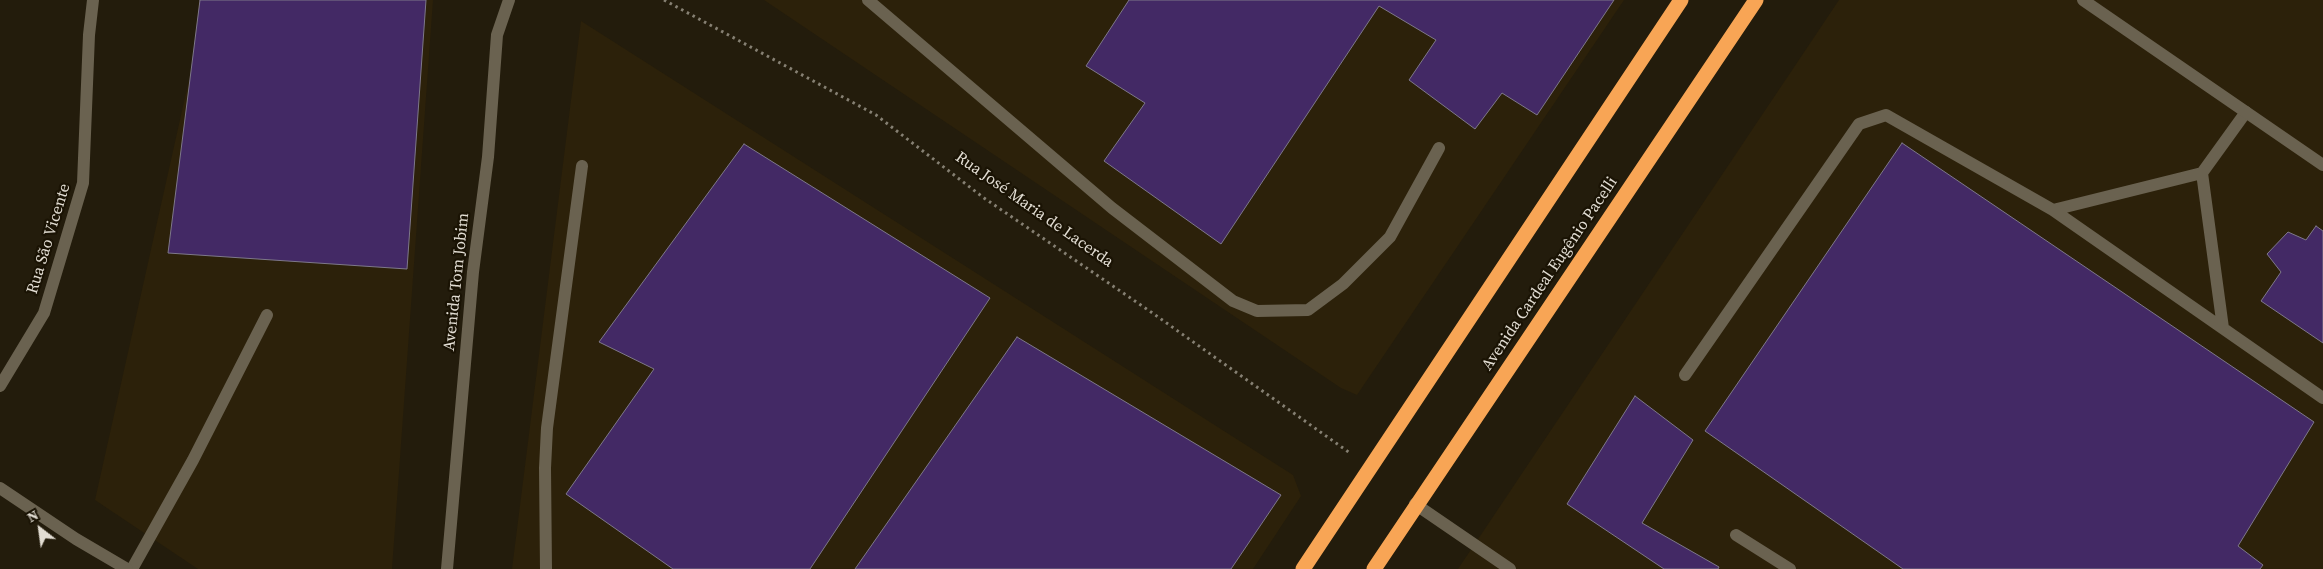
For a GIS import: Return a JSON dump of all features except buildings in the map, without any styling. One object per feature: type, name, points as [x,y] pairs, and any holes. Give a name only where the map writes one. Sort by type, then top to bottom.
[{"type":"highway","points":[[1303,569],[1681,0]]},
{"type":"highway","name":"Avenida Cardeal Eugênio Pacelli","points":[[1374,569],[1415,504],[1756,0]]},
{"type":"street","name":"Rua São Vicente","points":[[0,386],[44,313],[83,183],[89,35],[93,0]]},
{"type":"street","name":"Avenida Tom Jobim","points":[[447,569],[473,272],[488,157],[497,35],[509,0]]},
{"type":"street","points":[[868,0],[1112,208],[1232,301],[1257,311],[1308,310],[1343,284],[1390,236],[1439,148]]},
{"type":"street","points":[[2083,0],[2323,165]]},
{"type":"street","points":[[2052,210],[2202,173],[2246,112]]},
{"type":"street","points":[[1685,375],[1859,124],[1886,115],[2052,210],[2323,398]]},
{"type":"street","points":[[546,569],[545,468],[547,428],[582,166]]},
{"type":"street","points":[[2202,173],[2223,328]]},
{"type":"street","points":[[132,569],[193,460],[267,315]]},
{"type":"street","points":[[0,488],[76,539],[126,569]]},
{"type":"street","points":[[1415,504],[1510,569]]},
{"type":"street","points":[[1736,535],[1790,569]]},
{"type":"path","name":"Rua José Maria de Lacerda","points":[[664,0],[876,115],[984,198],[1151,312],[1371,468]]},
{"type":"shaded area","points":[[199,0],[433,0],[392,569],[198,569],[95,500],[192,66]]},
{"type":"shaded area","points":[[764,0],[1624,0],[1357,395],[1341,388]]},
{"type":"shaded area","points":[[1839,0],[2323,0],[2323,569],[1458,569]]},
{"type":"shaded area","points":[[581,21],[1293,475],[1301,496],[1253,569],[512,569]]}]
